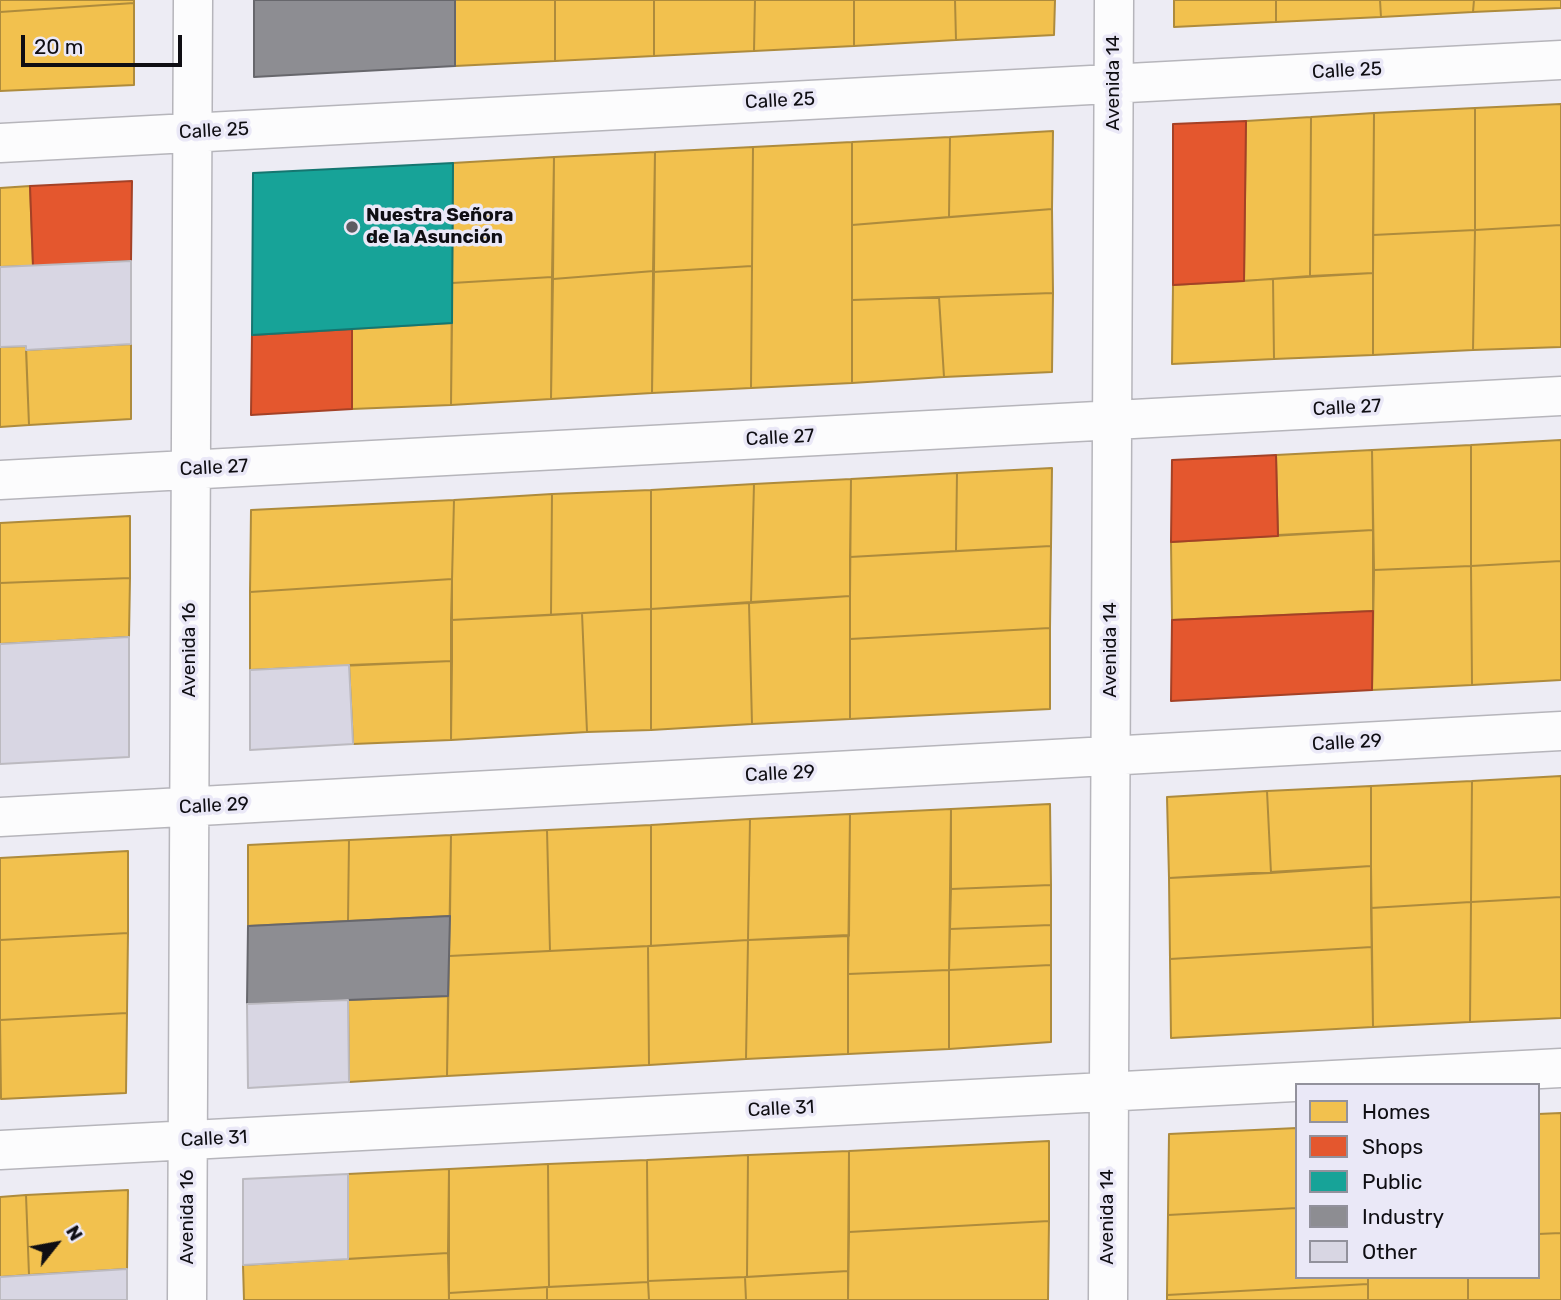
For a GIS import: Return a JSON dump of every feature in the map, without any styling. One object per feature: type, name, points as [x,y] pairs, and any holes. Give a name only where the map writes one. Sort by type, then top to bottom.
[{"type":"street","name":"Avenida 16","points":[[187,1300],[193,0]]},
{"type":"street","name":"Avenida 14","points":[[1108,1300],[1114,0]]},
{"type":"street","name":"Calle 25","points":[[0,143],[1561,60]]},
{"type":"street","name":"Calle 27","points":[[0,480],[1561,396]]},
{"type":"street","name":"Calle 29","points":[[0,817],[1561,731]]},
{"type":"street","name":"Calle 31","points":[[0,1150],[1561,1068]]},
{"type":"building: Homes","points":[[0,0],[134,0],[134,3],[0,12]]},
{"type":"building: Homes","points":[[455,0],[555,0],[555,61],[455,66]]},
{"type":"building: Homes","points":[[555,0],[654,0],[654,56],[555,61]]},
{"type":"building: Homes","points":[[654,0],[755,0],[754,51],[654,56]]},
{"type":"building: Homes","points":[[755,0],[854,0],[854,46],[754,51]]},
{"type":"building: Homes","points":[[854,0],[955,0],[956,40],[854,46]]},
{"type":"building: Homes","points":[[955,0],[1055,0],[1054,35],[956,40]]},
{"type":"building: Homes","points":[[1174,0],[1276,0],[1276,22],[1174,27]]},
{"type":"building: Homes","points":[[1276,0],[1380,0],[1381,17],[1276,22]]},
{"type":"building: Homes","points":[[1380,0],[1474,0],[1473,12],[1381,17]]},
{"type":"building: Homes","points":[[1474,0],[1561,0],[1561,8],[1473,12]]},
{"type":"building: Homes","points":[[134,3],[134,85],[0,91],[0,12]]},
{"type":"building: Homes","points":[[1561,104],[1561,225],[1475,230],[1475,108]]},
{"type":"building: Homes","points":[[1475,108],[1475,230],[1373,235],[1374,113]]},
{"type":"building: Homes","points":[[1374,113],[1373,273],[1310,276],[1311,117]]},
{"type":"building: Homes","points":[[1311,117],[1310,276],[1244,281],[1246,121]]},
{"type":"building: Homes","points":[[1053,131],[1052,209],[949,217],[950,137]]},
{"type":"building: Homes","points":[[950,137],[949,217],[852,225],[852,142]]},
{"type":"building: Homes","points":[[852,142],[852,383],[751,388],[753,147]]},
{"type":"building: Homes","points":[[753,147],[752,266],[653,272],[655,152]]},
{"type":"building: Homes","points":[[655,152],[654,271],[553,279],[554,157]]},
{"type":"building: Homes","points":[[554,157],[552,277],[452,283],[453,163]]},
{"type":"building: Homes","points":[[30,186],[33,266],[0,267],[0,188]]},
{"type":"building: Homes","points":[[1052,209],[1053,293],[852,300],[852,225]]},
{"type":"building: Homes","points":[[1561,225],[1561,347],[1473,350],[1475,230]]},
{"type":"building: Homes","points":[[1475,230],[1473,350],[1373,355],[1373,235]]},
{"type":"building: Homes","points":[[752,266],[751,388],[652,393],[653,272]]},
{"type":"building: Homes","points":[[654,271],[652,393],[551,399],[553,279]]},
{"type":"building: Homes","points":[[1373,273],[1373,355],[1274,359],[1273,279]]},
{"type":"building: Homes","points":[[552,277],[551,399],[451,405],[452,283]]},
{"type":"building: Homes","points":[[1273,279],[1274,359],[1172,364],[1173,285]]},
{"type":"building: Homes","points":[[1053,293],[1052,372],[944,377],[939,297]]},
{"type":"building: Homes","points":[[939,297],[944,377],[852,383],[852,300]]},
{"type":"building: Homes","points":[[452,323],[451,405],[352,409],[352,329]]},
{"type":"building: Homes","points":[[131,344],[131,419],[29,425],[26,350]]},
{"type":"building: Homes","points":[[26,346],[29,425],[0,427],[0,347]]},
{"type":"building: Homes","points":[[1561,440],[1561,561],[1471,566],[1471,445]]},
{"type":"building: Homes","points":[[1471,445],[1471,566],[1374,570],[1372,450]]},
{"type":"building: Homes","points":[[1372,450],[1373,530],[1278,535],[1276,455]]},
{"type":"building: Homes","points":[[1052,468],[1051,546],[956,551],[957,473]]},
{"type":"building: Homes","points":[[957,473],[956,551],[850,557],[851,479]]},
{"type":"building: Homes","points":[[851,479],[850,596],[751,602],[754,484]]},
{"type":"building: Homes","points":[[754,484],[751,602],[651,609],[651,490]]},
{"type":"building: Homes","points":[[651,490],[651,609],[551,615],[552,494]]},
{"type":"building: Homes","points":[[552,494],[551,615],[451,620],[454,500]]},
{"type":"building: Homes","points":[[454,500],[452,579],[250,592],[251,510]]},
{"type":"building: Homes","points":[[130,516],[130,578],[0,583],[0,523]]},
{"type":"building: Homes","points":[[1373,530],[1373,611],[1172,620],[1171,542]]},
{"type":"building: Homes","points":[[1051,546],[1050,628],[850,639],[850,557]]},
{"type":"building: Homes","points":[[1561,561],[1561,680],[1472,685],[1471,566]]},
{"type":"building: Homes","points":[[1471,566],[1472,685],[1372,690],[1374,570]]},
{"type":"building: Homes","points":[[130,578],[129,637],[0,644],[0,583]]},
{"type":"building: Homes","points":[[452,579],[452,661],[250,670],[250,592]]},
{"type":"building: Homes","points":[[850,596],[850,719],[752,724],[749,603]]},
{"type":"building: Homes","points":[[749,603],[752,724],[651,730],[651,609]]},
{"type":"building: Homes","points":[[651,609],[651,730],[587,732],[582,613]]},
{"type":"building: Homes","points":[[582,613],[587,732],[451,740],[451,620]]},
{"type":"building: Homes","points":[[1050,628],[1050,709],[850,719],[850,639]]},
{"type":"building: Homes","points":[[452,661],[451,740],[353,744],[349,665]]},
{"type":"building: Homes","points":[[1561,776],[1561,897],[1471,902],[1472,781]]},
{"type":"building: Homes","points":[[1472,781],[1471,902],[1371,908],[1371,786]]},
{"type":"building: Homes","points":[[1371,786],[1371,866],[1271,873],[1267,791]]},
{"type":"building: Homes","points":[[1267,791],[1271,873],[1169,878],[1167,797]]},
{"type":"building: Homes","points":[[1050,804],[1051,885],[951,889],[951,809]]},
{"type":"building: Homes","points":[[951,809],[949,970],[848,974],[850,814]]},
{"type":"building: Homes","points":[[850,814],[849,936],[748,940],[750,819]]},
{"type":"building: Homes","points":[[750,819],[748,940],[651,946],[651,825]]},
{"type":"building: Homes","points":[[651,825],[651,946],[550,951],[547,830]]},
{"type":"building: Homes","points":[[547,830],[550,951],[449,956],[451,835]]},
{"type":"building: Homes","points":[[451,835],[450,916],[348,921],[349,840]]},
{"type":"building: Homes","points":[[349,840],[348,921],[248,926],[248,845]]},
{"type":"building: Homes","points":[[128,851],[128,933],[0,940],[0,858]]},
{"type":"building: Homes","points":[[1371,866],[1372,947],[1170,959],[1169,878]]},
{"type":"building: Homes","points":[[1051,885],[1051,925],[950,929],[951,889]]},
{"type":"building: Homes","points":[[1561,897],[1561,1018],[1470,1022],[1471,902]]},
{"type":"building: Homes","points":[[1471,902],[1470,1022],[1373,1027],[1371,908]]},
{"type":"building: Homes","points":[[1051,925],[1051,965],[949,970],[950,929]]},
{"type":"building: Homes","points":[[128,933],[127,1013],[0,1020],[0,940]]},
{"type":"building: Homes","points":[[848,935],[848,1054],[746,1059],[748,940]]},
{"type":"building: Homes","points":[[748,940],[746,1059],[649,1065],[648,946]]},
{"type":"building: Homes","points":[[648,946],[649,1065],[447,1076],[449,956]]},
{"type":"building: Homes","points":[[1372,947],[1373,1027],[1171,1038],[1170,959]]},
{"type":"building: Homes","points":[[1051,965],[1051,1042],[949,1049],[949,970]]},
{"type":"building: Homes","points":[[949,970],[949,1049],[848,1054],[848,974]]},
{"type":"building: Homes","points":[[448,996],[447,1076],[349,1082],[348,1000]]},
{"type":"building: Homes","points":[[127,1013],[126,1093],[1,1099],[0,1020]]},
{"type":"building: Homes","points":[[1561,1113],[1561,1233],[1540,1234],[1540,1114]]},
{"type":"building: Homes","points":[[1295,1128],[1295,1208],[1168,1215],[1169,1134]]},
{"type":"building: Homes","points":[[1049,1141],[1049,1221],[849,1232],[849,1151]]},
{"type":"building: Homes","points":[[849,1151],[848,1271],[747,1277],[748,1155]]},
{"type":"building: Homes","points":[[748,1155],[747,1277],[648,1281],[647,1160]]},
{"type":"building: Homes","points":[[647,1160],[648,1282],[549,1287],[548,1164]]},
{"type":"building: Homes","points":[[548,1164],[549,1287],[449,1293],[449,1169]]},
{"type":"building: Homes","points":[[449,1169],[448,1253],[348,1259],[348,1174]]},
{"type":"building: Homes","points":[[128,1190],[127,1269],[29,1275],[26,1195]]},
{"type":"building: Homes","points":[[26,1195],[29,1275],[0,1277],[0,1197]]},
{"type":"building: Homes","points":[[1295,1208],[1295,1279],[1368,1279],[1368,1284],[1167,1295],[1168,1215]]},
{"type":"building: Homes","points":[[1049,1221],[1048,1300],[848,1300],[849,1232]]},
{"type":"building: Homes","points":[[1561,1233],[1561,1300],[1468,1300],[1468,1279],[1540,1279],[1540,1234]]},
{"type":"building: Homes","points":[[448,1253],[449,1300],[244,1300],[243,1265]]},
{"type":"building: Homes","points":[[848,1271],[848,1300],[746,1300],[745,1277]]},
{"type":"building: Homes","points":[[745,1277],[746,1300],[649,1300],[648,1281]]},
{"type":"building: Homes","points":[[1368,1279],[1468,1279],[1468,1300],[1368,1300]]},
{"type":"building: Homes","points":[[648,1282],[649,1300],[547,1300],[547,1287]]},
{"type":"building: Homes","points":[[1368,1284],[1368,1300],[1167,1300],[1167,1295]]},
{"type":"building: Homes","points":[[547,1287],[547,1300],[449,1300],[449,1293]]},
{"type":"building: Shops","points":[[1246,121],[1244,281],[1173,285],[1173,124]]},
{"type":"building: Shops","points":[[132,181],[131,261],[33,266],[30,186]]},
{"type":"building: Shops","points":[[352,329],[352,409],[251,415],[252,335]]},
{"type":"building: Shops","points":[[1276,455],[1278,536],[1171,542],[1172,460]]},
{"type":"building: Shops","points":[[1373,611],[1372,690],[1171,701],[1172,620]]},
{"type":"building: Public","name":"Nuestra Señora de la Asunción","points":[[453,163],[452,323],[252,335],[253,173]]},
{"type":"building: Industry","points":[[254,0],[455,0],[455,66],[254,77]]},
{"type":"building: Industry","points":[[450,916],[448,996],[247,1004],[248,926]]},
{"type":"building: Other","points":[[131,261],[131,344],[26,350],[26,346],[0,347],[0,267]]},
{"type":"building: Other","points":[[129,637],[129,757],[0,764],[0,644]]},
{"type":"building: Other","points":[[349,665],[353,744],[250,750],[250,670]]},
{"type":"building: Other","points":[[348,1000],[349,1082],[248,1088],[247,1004]]},
{"type":"building: Other","points":[[348,1174],[348,1259],[243,1265],[243,1179]]},
{"type":"building: Other","points":[[127,1269],[127,1300],[0,1300],[0,1277]]},
{"type":"place","name":"Nuestra Señora de la Asunción","points":[[352,227]]}]
